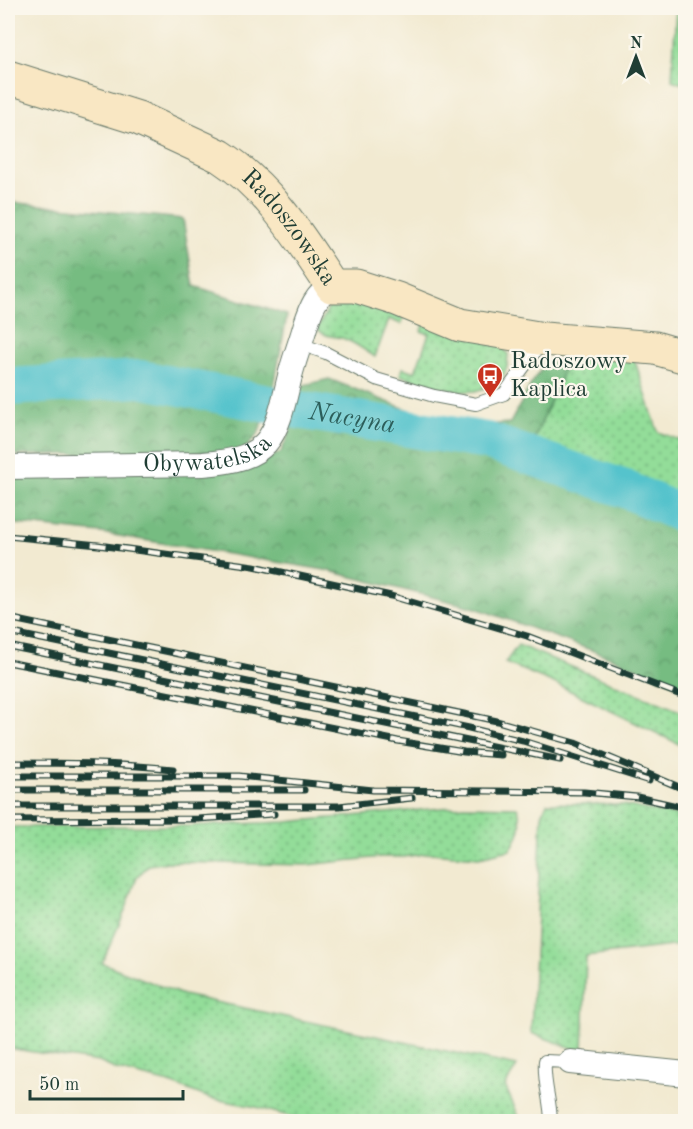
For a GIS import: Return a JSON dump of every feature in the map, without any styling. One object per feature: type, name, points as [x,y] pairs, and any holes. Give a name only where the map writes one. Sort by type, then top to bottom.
[{"type":"street","name":"Radoszowska","points":[[8,77],[138,118],[181,136],[226,159],[262,190],[285,215],[332,286],[356,286],[397,299],[460,325],[544,339],[655,348],[686,357]]},
{"type":"street","name":"Obywatelska","points":[[8,467],[203,464],[234,461],[256,451],[266,443],[279,420],[312,306],[324,290],[332,286]]},
{"type":"street","points":[[570,1062],[686,1074]]},
{"type":"lane","points":[[300,344],[326,353],[376,379],[434,396],[476,404],[504,394],[544,339]]},
{"type":"lane","points":[[551,1122],[551,1104],[544,1076],[545,1061],[570,1062]]},
{"type":"green space","points":[[676,8],[685,8],[685,85],[672,80]]},
{"type":"green space","points":[[8,202],[183,219],[194,286],[287,315],[272,398],[139,375],[8,383]]},
{"type":"green space","points":[[365,301],[404,318],[401,324],[389,319],[375,357],[349,341],[325,335],[317,329],[329,307],[348,302]]},
{"type":"green space","points":[[425,323],[501,345],[508,354],[507,367],[502,380],[475,391],[458,391],[400,375],[403,368],[415,372],[429,334],[421,331]]},
{"type":"green space","points":[[569,358],[634,358],[658,432],[685,442],[685,506],[637,484],[530,449]]},
{"type":"green space","points":[[569,358],[530,449],[490,438],[293,403],[295,387],[329,379],[411,411],[484,425],[510,423],[534,379],[545,365]]},
{"type":"green space","points":[[135,387],[267,413],[258,434],[242,452],[8,455],[8,401]]},
{"type":"green space","points":[[296,417],[486,446],[685,529],[685,688],[610,657],[476,608],[325,570],[101,533],[8,523],[8,477],[62,476],[264,461],[281,452]]},
{"type":"green space","points":[[518,645],[685,713],[685,747],[552,682],[505,663]]},
{"type":"green space","points":[[547,803],[623,805],[685,817],[686,906],[680,945],[586,956],[583,1052],[531,1033],[542,815]]},
{"type":"green space","points":[[464,806],[517,807],[520,829],[510,850],[479,857],[431,853],[307,865],[168,862],[149,865],[137,877],[102,963],[183,995],[517,1066],[505,1086],[519,1121],[306,1121],[256,1107],[209,1098],[173,1084],[117,1070],[99,1062],[8,1048],[8,827],[193,826],[286,822]]},
{"type":"waterway","name":"Nacyna","points":[[8,387],[140,379],[304,411],[487,441],[625,489],[686,516]]},
{"type":"railway","points":[[8,536],[98,545],[254,566],[391,596],[527,636],[686,697]]},
{"type":"railway","points":[[8,618],[497,721],[575,743],[686,790]]},
{"type":"railway","points":[[8,632],[469,728],[523,741],[649,781]]},
{"type":"railway","points":[[8,646],[560,760]]},
{"type":"railway","points":[[8,662],[398,741],[464,752],[501,755]]},
{"type":"railway","points":[[8,763],[111,764],[173,769]]},
{"type":"railway","points":[[8,776],[239,776],[373,790],[584,792],[637,797],[686,808]]},
{"type":"railway","points":[[8,790],[304,790]]},
{"type":"railway","points":[[8,806],[339,806],[412,798]]},
{"type":"railway","points":[[8,820],[198,819],[274,814]]},
{"type":"place","name":"Radoszowy Kaplica","points":[[490,399]]}]
